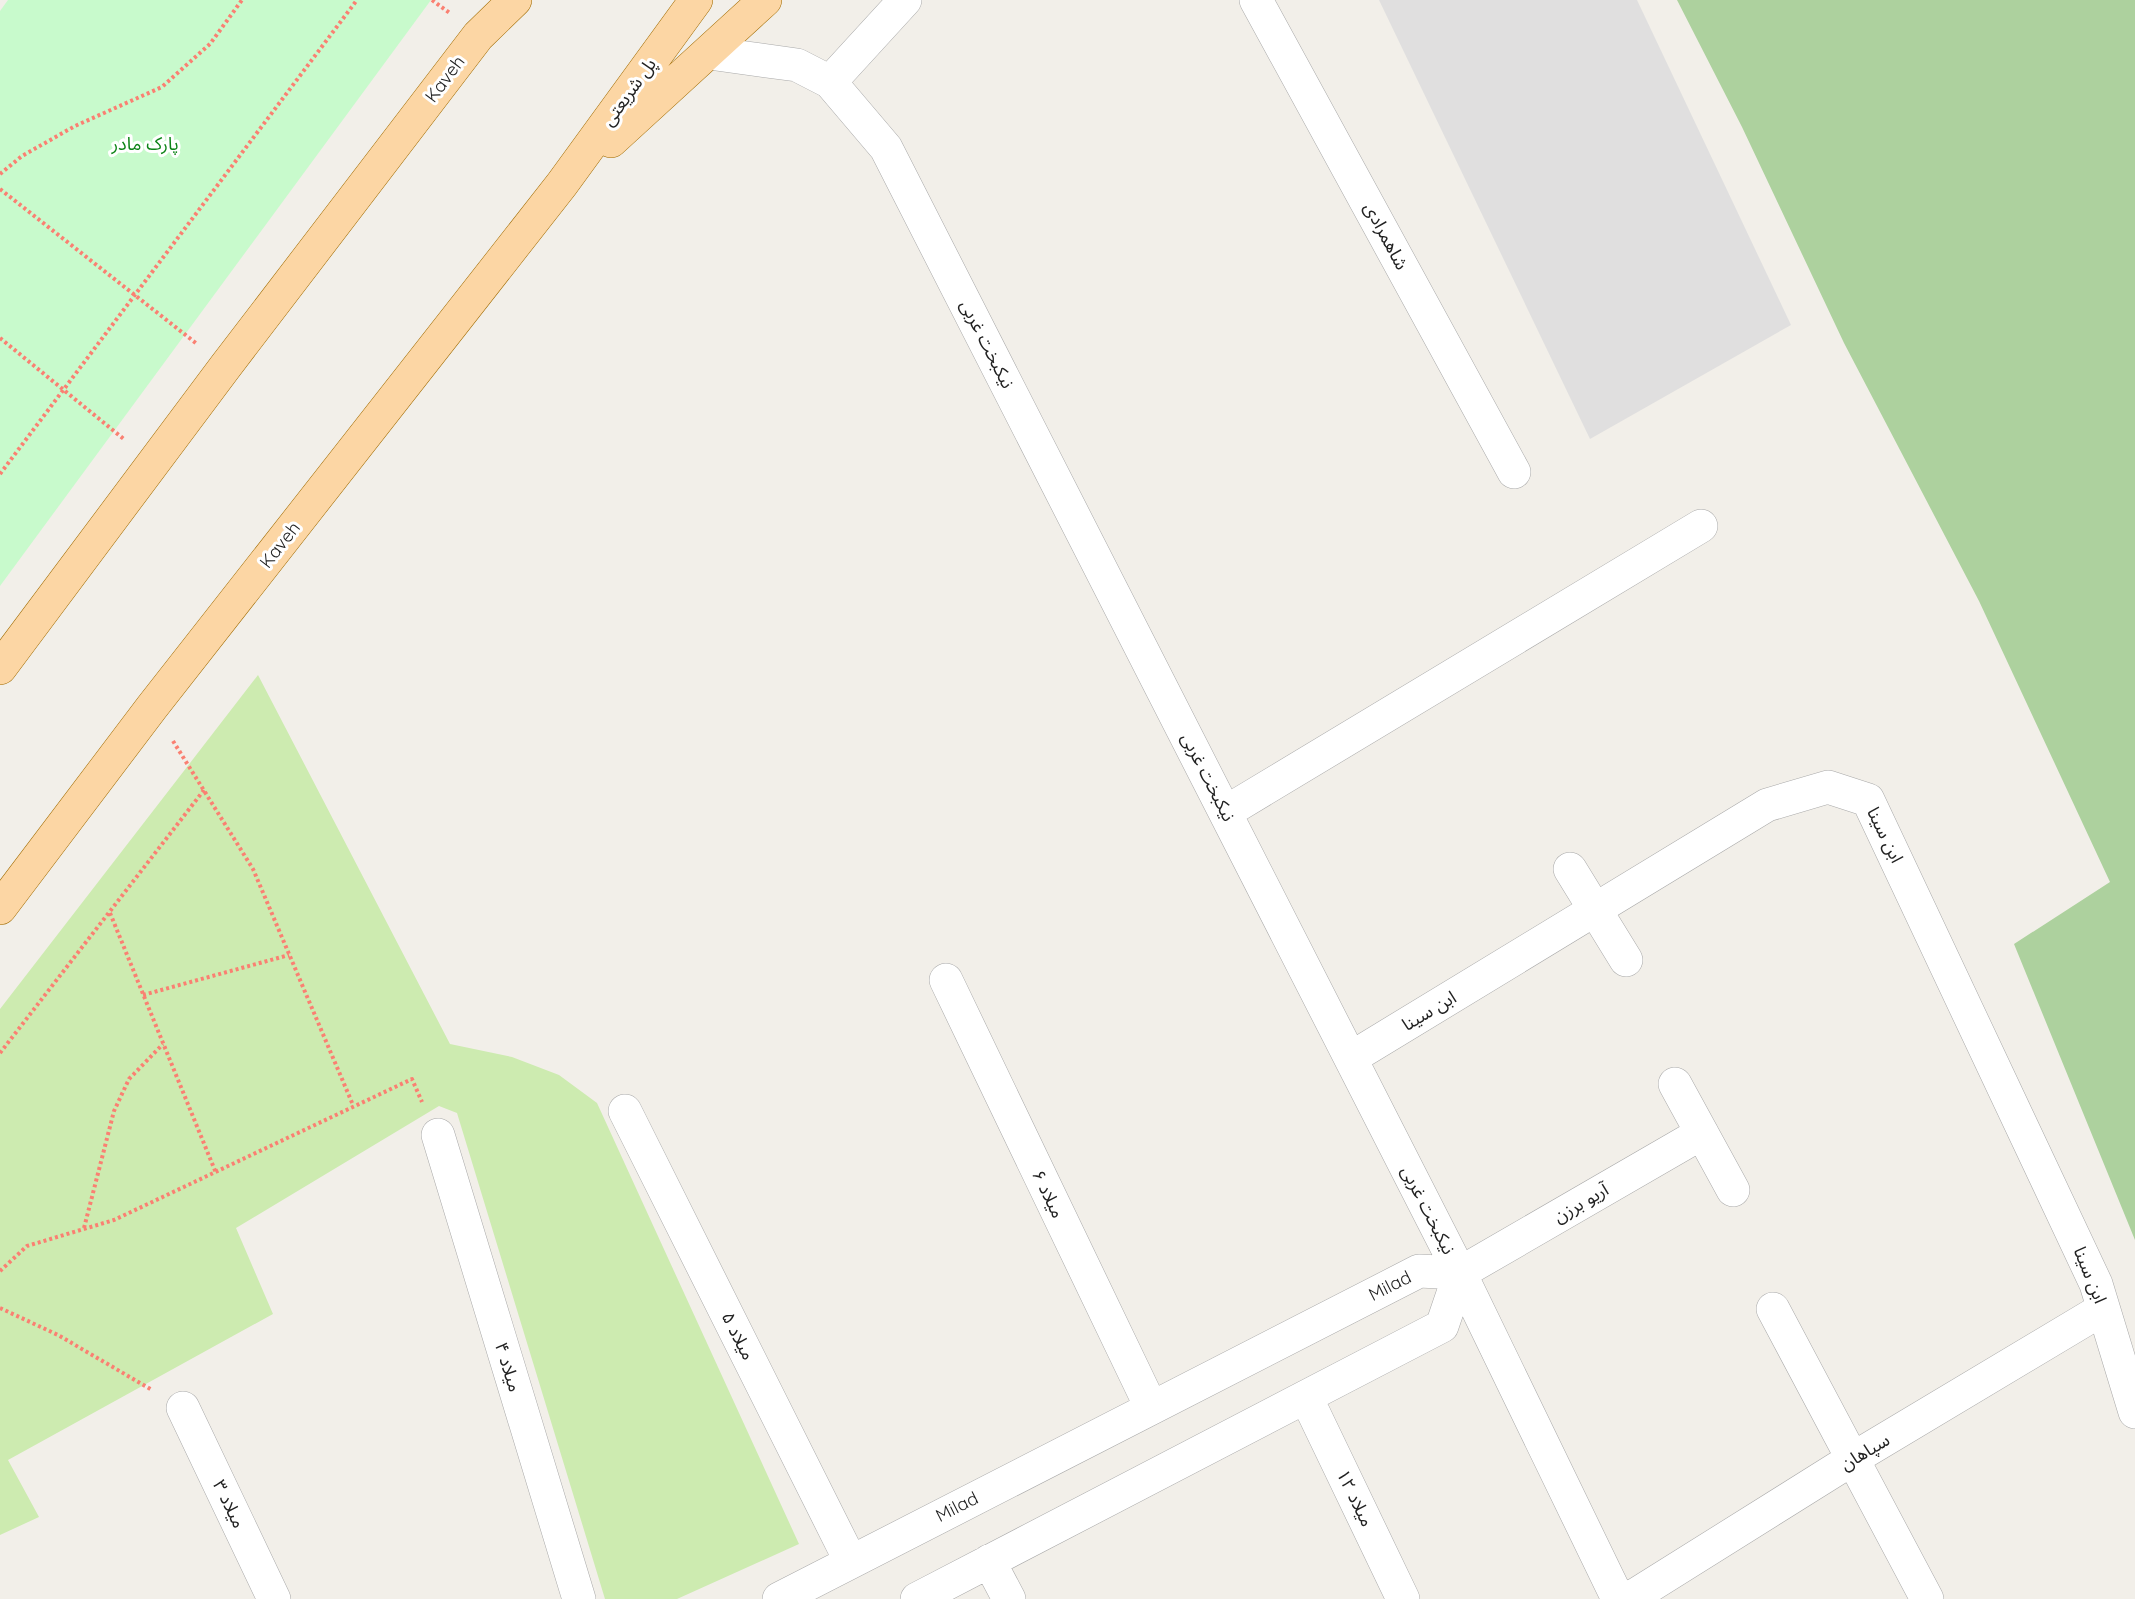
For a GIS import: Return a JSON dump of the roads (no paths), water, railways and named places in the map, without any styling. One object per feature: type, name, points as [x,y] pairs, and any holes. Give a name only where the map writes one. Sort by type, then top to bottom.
[{"type":"main road","points":[[478,36],[506,0]]},
{"type":"main road","points":[[478,36],[515,0]]},
{"type":"main road","name":"پل شریعتی","points":[[562,184],[696,0]]},
{"type":"main road","points":[[562,184],[765,0]]},
{"type":"main road","name":"Kaveh","points":[[0,668],[225,367],[478,36]]},
{"type":"main road","name":"Kaveh","points":[[0,908],[152,708],[562,184]]},
{"type":"street","points":[[830,82],[905,0]]},
{"type":"street","name":"شاهمرادی","points":[[1256,0],[1514,472]]},
{"type":"street","name":"نیکبخت غربی","points":[[709,53],[797,65],[830,82],[886,148],[1460,1273],[1618,1599]]},
{"type":"street","points":[[1226,812],[1701,526]]},
{"type":"street","name":"ابن سینا","points":[[1351,1058],[1767,805],[1828,787],[1868,800],[1979,1040],[2043,1169],[2096,1284],[2135,1412]]},
{"type":"street","points":[[1570,869],[1626,960]]},
{"type":"street","name":"میلاد ۶","points":[[946,980],[1151,1407]]},
{"type":"street","points":[[1675,1084],[1733,1190]]},
{"type":"street","name":"میلاد ۵","points":[[625,1111],[851,1562]]},
{"type":"street","name":"آریو برزن","points":[[1460,1273],[1702,1133]]},
{"type":"street","name":"میلاد ۴","points":[[438,1135],[579,1599]]},
{"type":"street","name":"Milad","points":[[779,1599],[1419,1271],[1460,1273]]},
{"type":"street","points":[[916,1599],[1443,1326],[1460,1273]]},
{"type":"street","name":"سپاهان","points":[[1629,1599],[1854,1458],[2103,1309]]},
{"type":"street","points":[[1773,1310],[1854,1458],[1927,1599]]},
{"type":"street","name":"میلاد ۱۲","points":[[1306,1397],[1403,1599]]},
{"type":"street","name":"میلاد ۳","points":[[183,1408],[274,1599]]},
{"type":"street","points":[[989,1561],[1009,1599]]},
{"type":"park label","name":"پارک مادر","points":[[145,144]]}]
